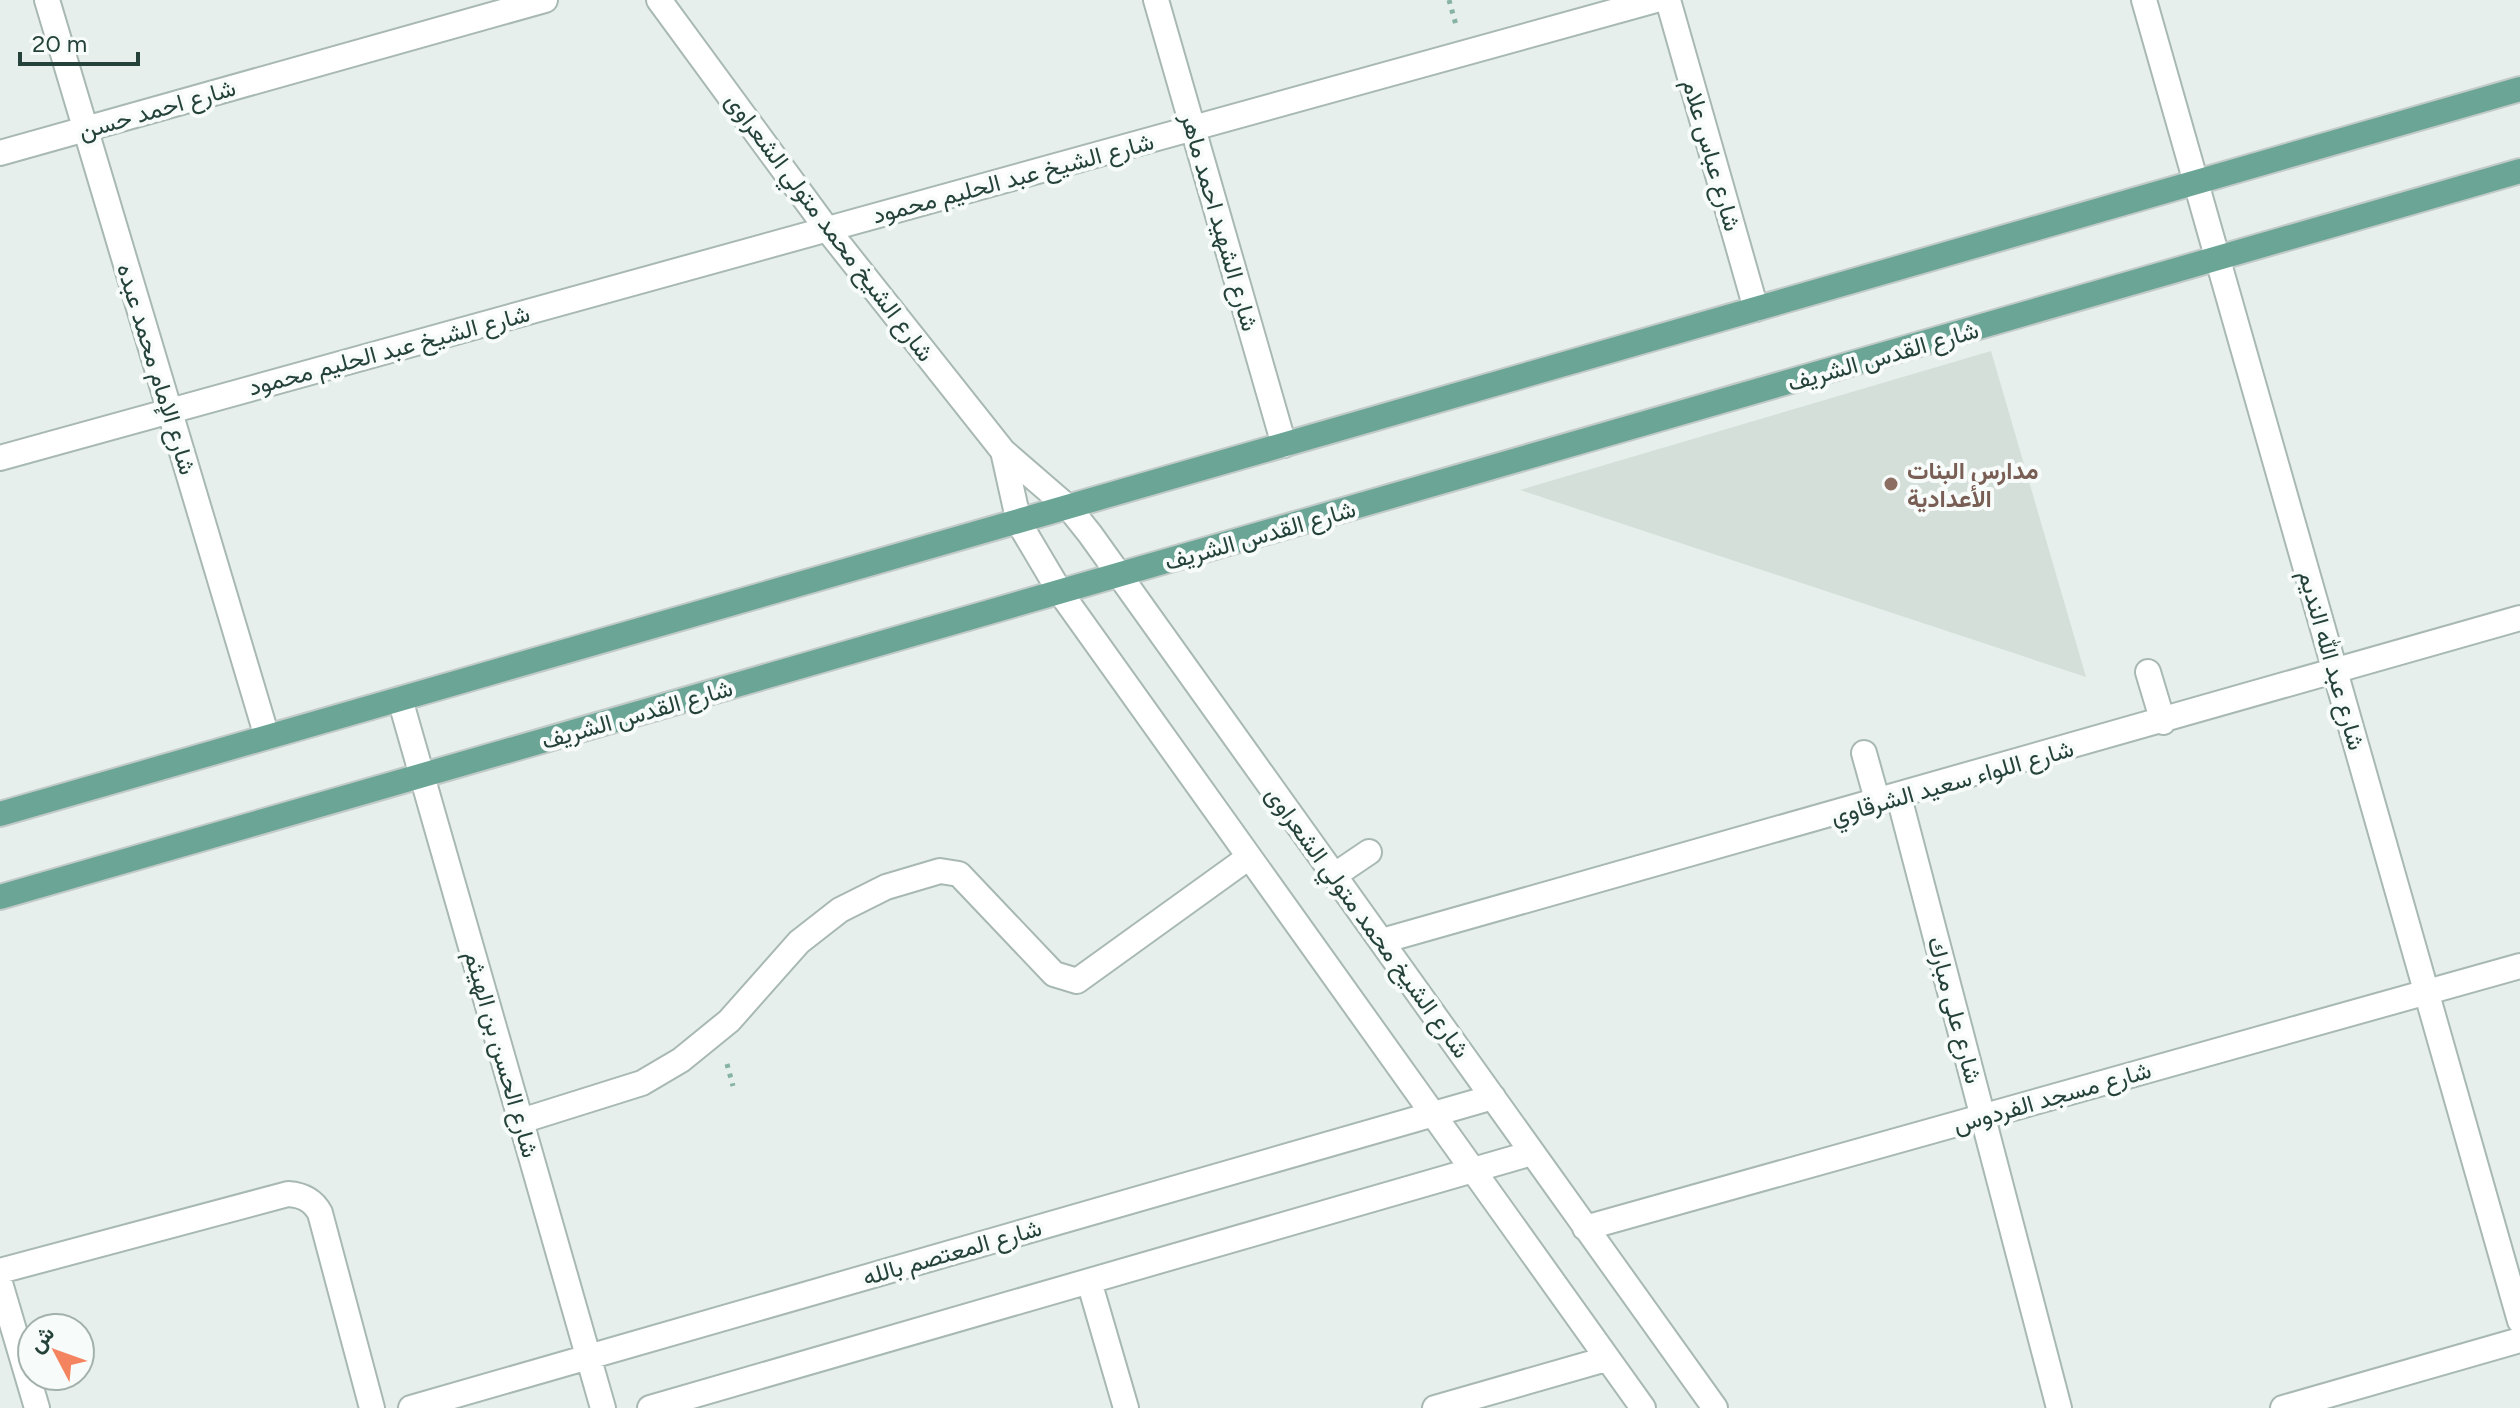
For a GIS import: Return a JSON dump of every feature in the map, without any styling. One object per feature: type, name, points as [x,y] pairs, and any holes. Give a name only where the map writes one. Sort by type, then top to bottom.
[{"type":"main road","points":[[0,814],[1070,509],[2520,89]]},
{"type":"main road","name":"شارع القدس الشريف","points":[[0,897],[2520,171]]},
{"type":"street","name":"شارع الإمام محمد عبده","points":[[47,0],[267,737]]},
{"type":"street","name":"شارع احمد حسن","points":[[0,153],[545,0]]},
{"type":"street","name":"شارع الشيخ محمد متولي الشعراوى","points":[[659,0],[827,229],[1003,451],[1070,509],[1715,1408]]},
{"type":"street","name":"شارع الشهيد احمد ماهر","points":[[1156,0],[1284,445]]},
{"type":"street","name":"شارع الشيخ عبد الحليم محمود","points":[[0,458],[1656,0]]},
{"type":"street","name":"شارع عباس علام","points":[[1668,0],[1756,309]]},
{"type":"street","name":"شارع عبد الله النديم","points":[[2144,0],[2520,1321]]},
{"type":"street","name":"شارع الشيخ محمد متولي الشعراوى","points":[[1003,451],[1019,523],[1060,592],[1643,1408]]},
{"type":"street","name":"شارع اللواء سعيد الشرقاوي","points":[[1382,941],[1889,800],[2520,618]]},
{"type":"street","points":[[2148,672],[2163,722]]},
{"type":"street","name":"شارع الحسن بن الهيثم","points":[[400,699],[603,1408]]},
{"type":"street","name":"شارع على مبارك","points":[[1864,753],[1889,800],[1983,1116],[2059,1408]]},
{"type":"street","points":[[1335,875],[1369,852]]},
{"type":"street","points":[[521,1121],[642,1083],[681,1060],[729,1021],[818,925],[886,887],[940,871],[959,874],[1054,974],[1077,981],[1249,857]]},
{"type":"street","name":"شارع مسجد الفردوس","points":[[1585,1228],[2520,966]]},
{"type":"street","name":"شارع المعتصم بالله","points":[[411,1408],[1493,1097]]},
{"type":"street","points":[[650,1408],[1532,1153]]},
{"type":"street","points":[[0,1271],[288,1194],[298,1195],[315,1204],[320,1213],[372,1408]]},
{"type":"street","points":[[1089,1281],[1126,1408]]},
{"type":"street","points":[[0,1283],[37,1408]]},
{"type":"street","points":[[2283,1408],[2520,1340]]},
{"type":"street","points":[[1437,1408],[1606,1359]]},
{"type":"shaded area","points":[[1991,351],[2086,677],[1520,490]]},
{"type":"place","name":"مدارس البنات الأعدادية","points":[[1891,484]]}]
